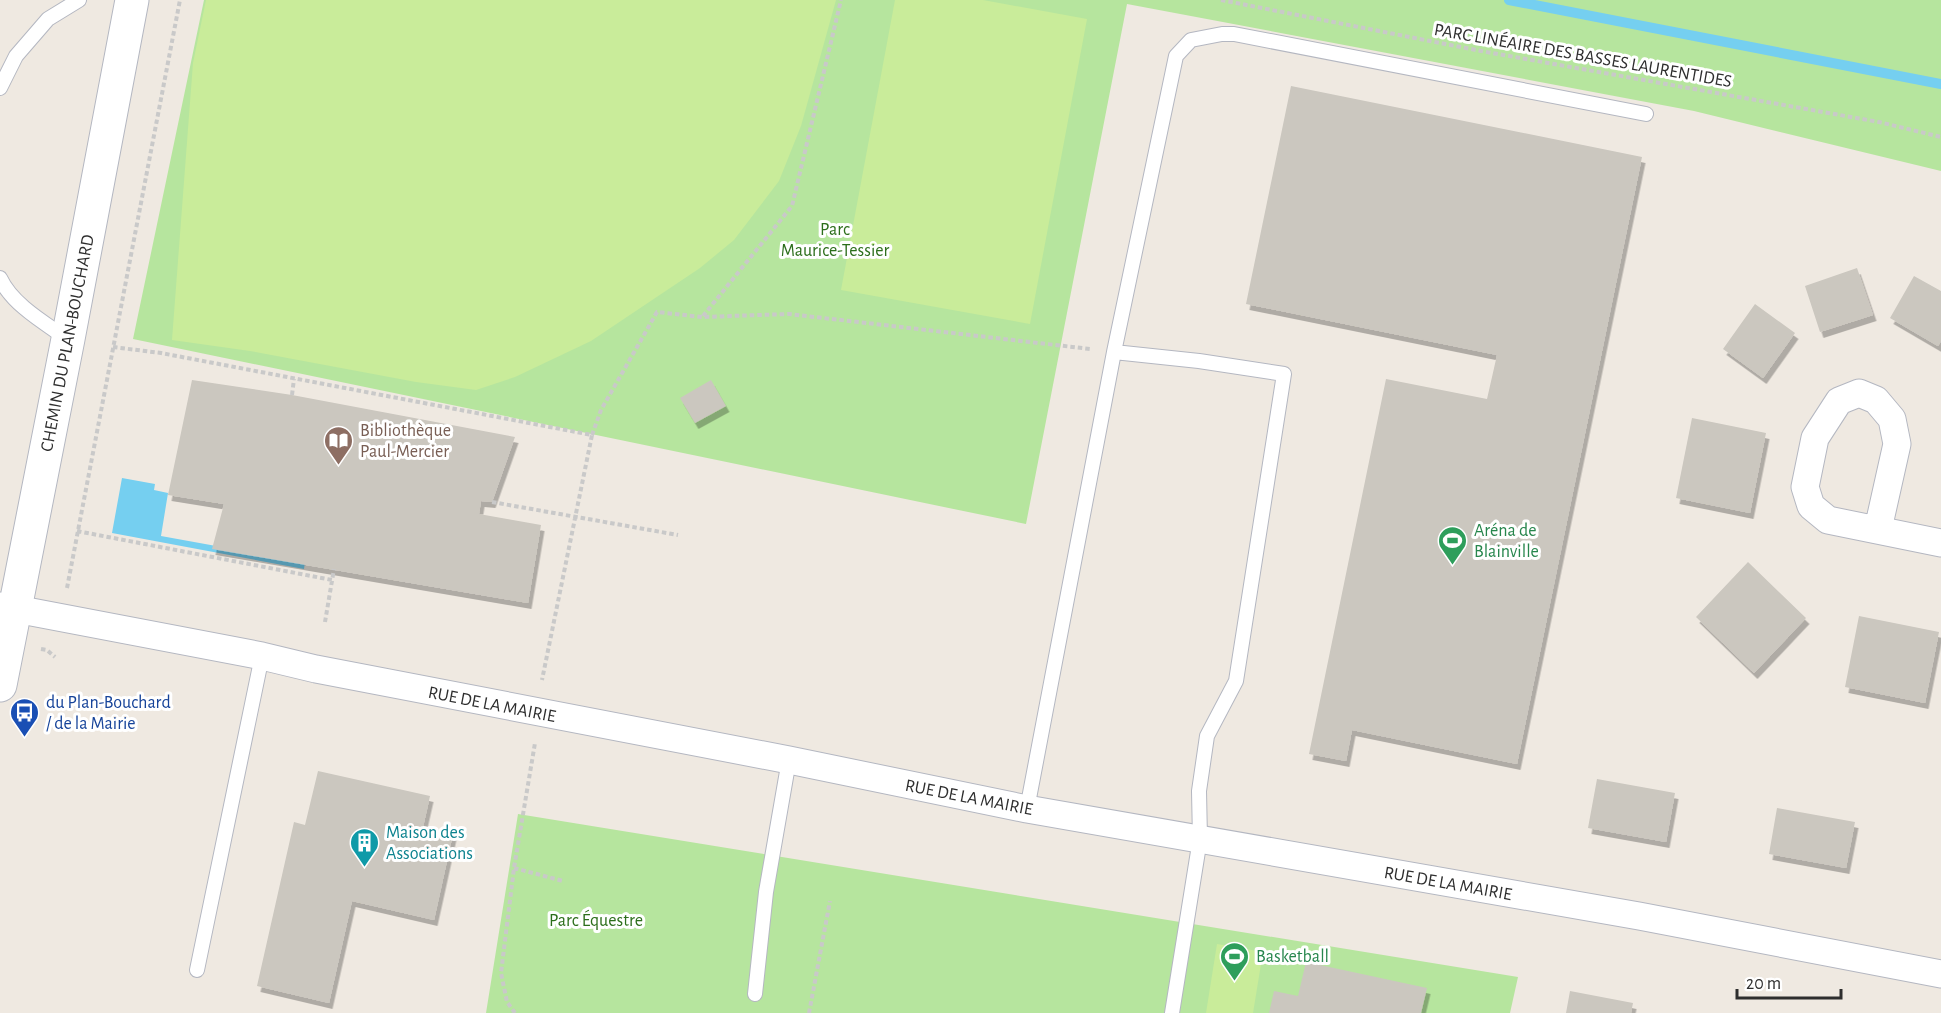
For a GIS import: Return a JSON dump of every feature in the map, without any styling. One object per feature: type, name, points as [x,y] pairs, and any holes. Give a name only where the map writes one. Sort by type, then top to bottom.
[{"type":"street","name":"CHEMIN DU PLAN-BOUCHARD","points":[[0,685],[8,608],[68,339],[132,0]]},
{"type":"street","points":[[1878,530],[1897,444],[1892,419],[1876,400],[1859,393],[1839,401],[1815,438],[1805,487],[1811,506],[1828,520],[1941,543]]},
{"type":"street","name":"RUE DE LA MAIRIE","points":[[8,608],[262,656],[542,714],[789,760],[1027,809],[1640,916],[1941,974]]},
{"type":"lane","points":[[0,88],[16,56],[48,19],[79,0]]},
{"type":"lane","points":[[1027,809],[1114,352],[1176,57],[1191,40],[1234,34],[1646,114]]},
{"type":"lane","points":[[0,278],[4,287],[35,317],[68,339]]},
{"type":"lane","points":[[1114,352],[1199,361],[1284,374],[1236,681],[1207,736],[1199,791],[1200,839],[1172,1013]]},
{"type":"lane","points":[[197,970],[262,656]]},
{"type":"lane","points":[[755,994],[766,892],[789,760]]},
{"type":"path","points":[[68,582],[180,0]]},
{"type":"path","points":[[702,317],[792,206],[841,0]]},
{"type":"path","name":"PARC LINÉAIRE DES BASSES LAURENTIDES","points":[[1221,0],[1481,51],[1879,122],[1941,137]]},
{"type":"path","points":[[541,684],[592,435],[601,410],[657,312],[702,317],[789,314],[1114,352]]},
{"type":"path","points":[[112,347],[161,353],[592,435]]},
{"type":"path","points":[[292,395],[294,379]]},
{"type":"path","points":[[492,502],[678,535]]},
{"type":"path","points":[[78,531],[332,580]]},
{"type":"path","points":[[325,622],[334,569]]},
{"type":"path","points":[[515,1013],[507,1002],[501,973],[514,868],[535,741]]},
{"type":"path","points":[[514,868],[563,881]]},
{"type":"path","points":[[809,1013],[830,901]]},
{"type":"green space","name":"Parc Maurice-Tessier","points":[[204,0],[1941,0],[1941,171],[1694,111],[1127,4],[1026,524],[133,339]]},
{"type":"green space","points":[[206,0],[836,0],[801,126],[779,181],[734,240],[700,268],[591,341],[515,377],[476,390],[416,382],[250,351],[172,340],[193,63]]},
{"type":"green space","points":[[895,0],[983,0],[1087,19],[1030,324],[841,290]]},
{"type":"green space","name":"Parc Équestre","points":[[518,814],[1518,977],[1510,1013],[486,1013]]},
{"type":"green space","name":"Basketball","points":[[1217,944],[1263,952],[1253,1013],[1206,1013]]},
{"type":"water","points":[[122,478],[155,484],[154,490],[168,493],[161,536],[305,562],[304,569],[112,533]]},
{"type":"building","name":"Aréna de Blainville","points":[[1291,86],[1642,157],[1517,764],[1352,730],[1346,761],[1309,754],[1386,379],[1487,399],[1497,355],[1246,304]]},
{"type":"building","points":[[1857,268],[1873,315],[1820,332],[1805,286]]},
{"type":"building","points":[[1914,276],[1941,291],[1941,341],[1938,346],[1890,318]]},
{"type":"building","points":[[1755,304],[1795,333],[1763,378],[1723,349]]},
{"type":"building","name":"Bibliothèque Paul-Mercier","points":[[192,380],[292,395],[515,437],[492,502],[481,501],[479,514],[541,525],[528,603],[212,549],[224,504],[168,495]]},
{"type":"building","points":[[711,380],[726,406],[695,423],[680,398]]},
{"type":"building","points":[[1692,418],[1766,433],[1750,513],[1676,498]]},
{"type":"building","points":[[1748,562],[1806,618],[1754,673],[1696,617]]},
{"type":"building","points":[[1859,616],[1939,632],[1925,703],[1845,687]]},
{"type":"building","name":"Maison des Associations","points":[[318,771],[430,796],[423,827],[453,834],[434,920],[352,901],[329,1003],[257,986],[294,822],[305,825]]},
{"type":"building","points":[[1597,779],[1675,793],[1666,842],[1588,828]]},
{"type":"building","points":[[1777,808],[1855,822],[1846,868],[1769,854]]},
{"type":"building","points":[[1306,962],[1427,988],[1421,1013],[1269,1013],[1274,991],[1298,996]]},
{"type":"building","points":[[1570,991],[1633,1003],[1631,1013],[1566,1013]]},
{"type":"waterway","points":[[1509,0],[1941,84]]},
{"type":"place","name":"Bibliothèque Paul-Mercier","points":[[339,466]]},
{"type":"place","name":"Aréna de Blainville","points":[[1453,566]]},
{"type":"place","name":"du Plan-Bouchard / de la Mairie","points":[[25,738]]},
{"type":"place","name":"Maison des Associations","points":[[365,868]]},
{"type":"place","name":"Basketball","points":[[1235,982]]}]
